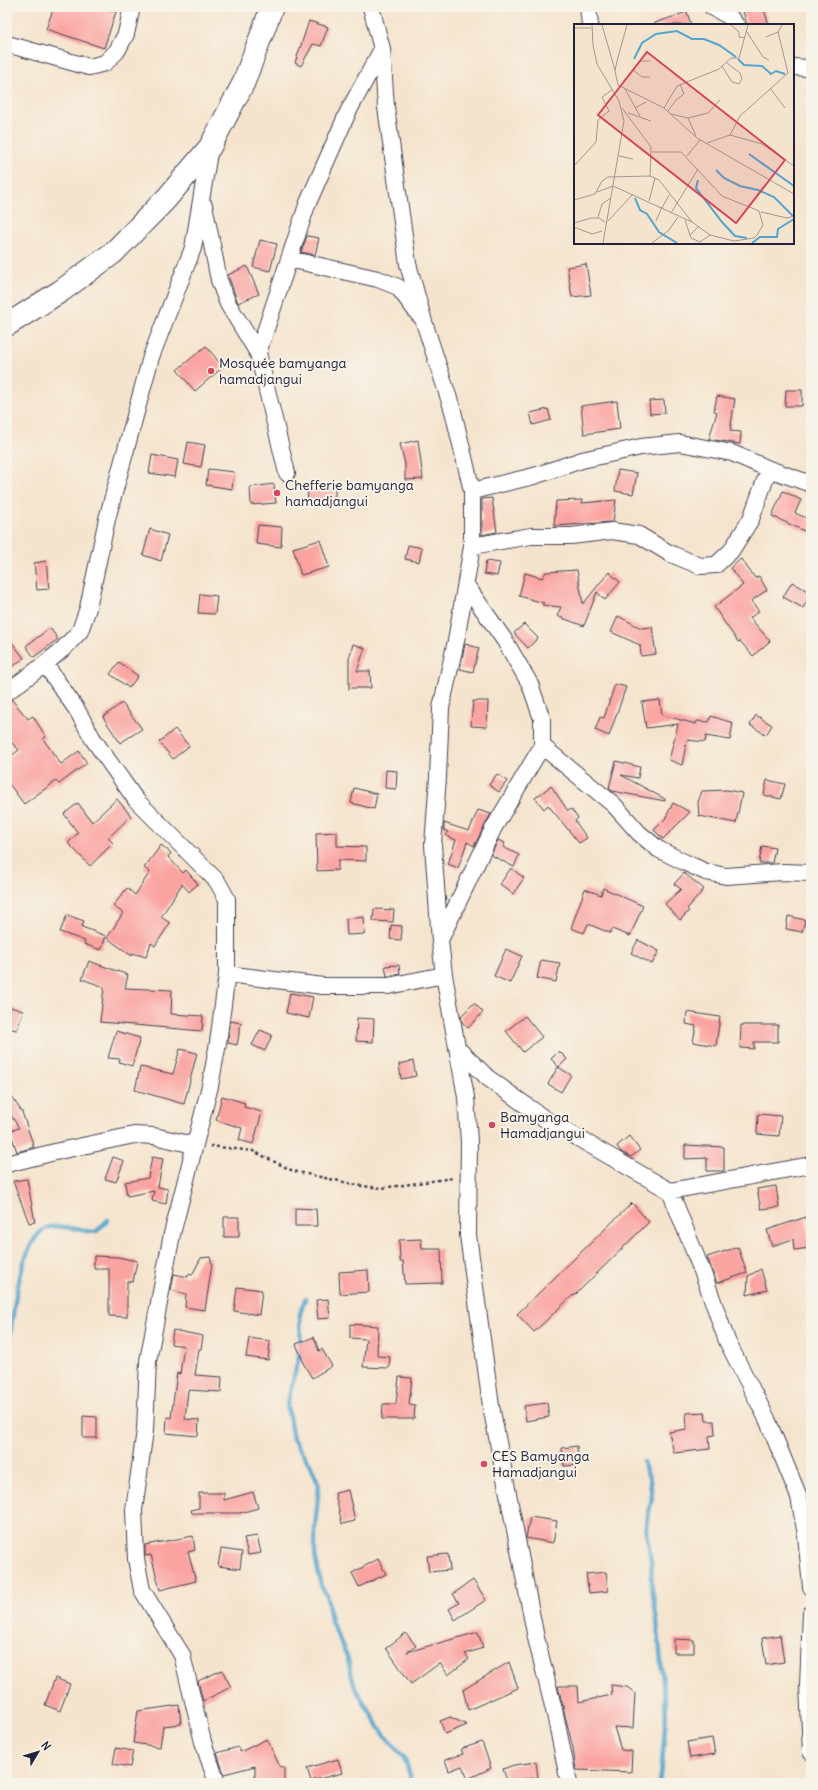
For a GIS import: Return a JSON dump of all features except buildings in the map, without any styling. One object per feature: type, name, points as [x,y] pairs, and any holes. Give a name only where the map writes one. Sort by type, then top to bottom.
[{"type":"highway","points":[[7,325],[62,292],[113,253],[166,198],[210,147],[243,84],[272,7]]},
{"type":"street","points":[[7,44],[89,67],[105,63],[117,51],[126,34],[132,7]]},
{"type":"street","points":[[371,7],[382,49],[386,107],[408,264],[424,322],[453,411],[472,491],[472,546],[466,585],[441,708],[433,845],[440,941],[444,975],[466,1097],[469,1142],[468,1236],[491,1406],[536,1638],[555,1714],[569,1783]]},
{"type":"street","points":[[588,7],[590,24]]},
{"type":"street","points":[[712,7],[730,17],[735,24]]},
{"type":"street","points":[[258,353],[307,205],[348,112],[382,49]]},
{"type":"street","points":[[7,692],[64,648],[80,631],[88,608],[107,519],[128,436],[151,357],[193,248],[210,147]]},
{"type":"street","points":[[202,195],[219,280],[228,304],[258,353],[287,473]]},
{"type":"street","points":[[289,259],[378,279],[398,287],[424,322]]},
{"type":"street","points":[[472,491],[534,476],[582,460],[641,447],[680,443],[732,453],[769,469],[811,484]]},
{"type":"street","points":[[472,546],[531,536],[571,536],[612,531],[639,535],[669,553],[700,566],[716,565],[731,551],[750,519],[769,469]]},
{"type":"street","points":[[440,941],[493,829],[542,746],[542,719],[530,684],[505,641],[466,585]]},
{"type":"street","points":[[44,664],[77,710],[93,739],[136,800],[217,882],[227,899],[227,974],[214,1064],[172,1234],[148,1361],[145,1430],[134,1510],[136,1559],[142,1590],[182,1655],[203,1742],[216,1783]]},
{"type":"street","points":[[542,746],[614,805],[639,833],[658,849],[686,863],[706,872],[726,876],[783,872],[811,873]]},
{"type":"street","points":[[227,974],[323,986],[388,986],[444,975]]},
{"type":"street","points":[[457,1048],[488,1078],[545,1119],[670,1191],[704,1276],[727,1340],[767,1419],[799,1497],[806,1535],[811,1587]]},
{"type":"street","points":[[7,1164],[134,1135],[154,1136],[194,1145]]},
{"type":"street","points":[[670,1191],[811,1165]]},
{"type":"street","points":[[811,1613],[808,1685],[811,1752]]},
{"type":"path","points":[[194,1145],[253,1151],[293,1171],[305,1175],[327,1178],[372,1188],[413,1184],[469,1175]]},
{"type":"waterway","points":[[7,1371],[11,1329],[18,1287],[27,1255],[33,1242],[41,1232],[50,1227],[55,1226],[96,1232],[108,1220]]},
{"type":"waterway","points":[[305,1299],[300,1314],[301,1348],[287,1405],[293,1439],[311,1466],[319,1485],[315,1529],[315,1555],[321,1586],[327,1595],[331,1621],[347,1656],[355,1688],[383,1733],[404,1757],[410,1775],[410,1783]]},
{"type":"waterway","points":[[643,1462],[650,1480],[652,1498],[646,1525],[666,1714],[661,1776],[659,1783]]},
{"type":"place","name":"Mosquée bamyanga hamadjangui","points":[[211,371]]},
{"type":"place","name":"Chefferie bamyanga hamadjangui","points":[[277,493]]},
{"type":"place","name":"Bamyanga Hamadjangui","points":[[492,1125]]},
{"type":"place","name":"CES Bamyanga Hamadjangui","points":[[484,1464]]}]
